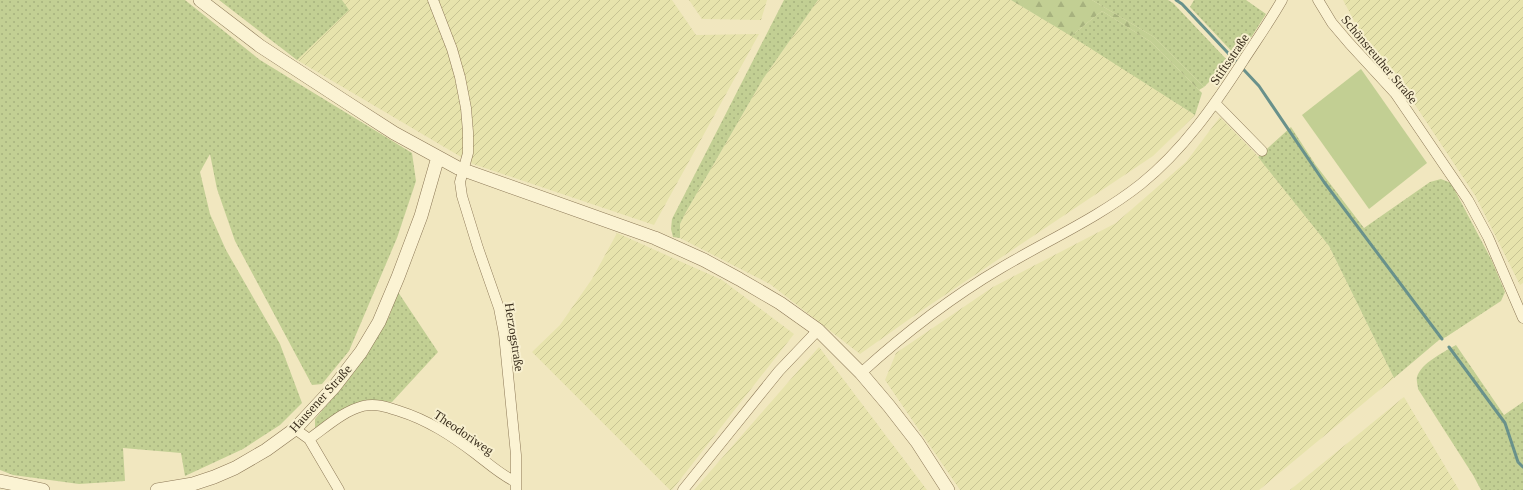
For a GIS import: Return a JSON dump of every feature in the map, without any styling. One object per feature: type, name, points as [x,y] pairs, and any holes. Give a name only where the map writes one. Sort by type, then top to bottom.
[{"type":"street","points":[[200,0],[226,21],[293,68],[394,133],[438,157],[463,170],[655,238],[704,260],[739,278],[780,303],[818,330],[861,373],[890,406],[917,442],[948,490]]},
{"type":"street","name":"Herzogstraße","points":[[434,0],[458,70],[466,108],[468,153],[460,182],[462,196],[478,248],[499,308],[504,334],[516,455],[516,486]]},
{"type":"street","name":"Stiftsstraße","points":[[861,373],[916,326],[959,293],[1001,267],[1080,224],[1118,201],[1141,184],[1166,161],[1195,130],[1236,72],[1282,0]]},
{"type":"street","name":"Schönsreuther Straße","points":[[1318,0],[1332,23],[1395,93],[1468,200],[1488,237],[1523,318]]},
{"type":"street","points":[[1215,103],[1262,151]]},
{"type":"street","name":"Hausener Straße","points":[[156,490],[193,484],[235,468],[266,450],[295,429],[334,387],[361,352],[378,322],[398,277],[421,216],[438,157]]},
{"type":"street","points":[[683,490],[779,371],[818,330]]},
{"type":"street","name":"Theodoriweg","points":[[309,439],[348,412],[363,406],[386,406],[416,416],[442,430],[516,486]]},
{"type":"street","points":[[295,429],[309,439],[339,490]]},
{"type":"street","points":[[0,481],[43,490]]},
{"type":"shaded area","points":[[342,0],[672,0],[696,35],[759,34],[654,225],[473,164],[297,60],[348,10]]},
{"type":"shaded area","points":[[689,0],[767,0],[761,20],[702,19]]},
{"type":"shaded area","points":[[818,0],[1011,0],[1079,40],[1195,115],[1153,156],[918,313],[860,354],[770,284],[680,238],[680,224],[686,212],[763,79]]},
{"type":"shaded area","points":[[1343,0],[1523,0],[1523,283],[1520,285],[1476,197],[1396,76],[1370,51]]},
{"type":"shaded area","points":[[1220,117],[1255,153],[1329,246],[1394,378],[1259,490],[960,490],[885,380],[896,353],[993,287],[1116,223],[1186,162]]},
{"type":"shaded area","points":[[617,233],[722,280],[794,334],[672,490],[670,490],[532,352],[560,325],[592,279]]},
{"type":"shaded area","points":[[819,347],[927,490],[694,490]]},
{"type":"shaded area","points":[[1404,397],[1459,490],[1290,490]]},
{"type":"green space","points":[[0,0],[185,0],[260,60],[412,153],[416,181],[397,238],[349,351],[322,384],[312,385],[235,241],[217,189],[210,154],[200,172],[210,214],[226,250],[280,344],[302,403],[280,425],[243,449],[185,476],[181,453],[123,448],[125,481],[79,484],[13,475],[0,470]]},
{"type":"green space","points":[[219,0],[342,0],[349,10],[297,60]]},
{"type":"green space","points":[[784,0],[818,0],[763,79],[686,212],[680,224],[680,238],[673,237],[671,229],[672,219]]},
{"type":"green space","points":[[1011,0],[1092,0],[1154,37],[1204,87],[1199,90],[1151,42],[1102,11],[1071,36]]},
{"type":"green space","points":[[1092,0],[1168,0],[1173,3],[1229,62],[1204,87],[1154,37]]},
{"type":"green space","points":[[1194,0],[1246,0],[1266,14],[1238,58],[1190,7]]},
{"type":"green space","points":[[1102,11],[1151,42],[1202,93],[1195,115],[1071,36]]},
{"type":"green space","points":[[1361,69],[1427,163],[1369,209],[1302,115]]},
{"type":"green space","points":[[1291,127],[1315,164],[1364,228],[1430,182],[1441,179],[1451,183],[1492,261],[1505,292],[1501,301],[1439,340],[1394,378],[1329,246],[1258,157]]},
{"type":"green space","points":[[398,292],[438,352],[392,402],[365,400],[341,410],[315,428],[315,419],[351,376],[389,317]]},
{"type":"green space","points":[[1456,345],[1504,415],[1523,402],[1523,490],[1481,490],[1418,389],[1417,377],[1423,367],[1434,358]]},
{"type":"waterway","points":[[1176,0],[1182,4],[1259,86],[1324,182],[1442,339]]},
{"type":"waterway","points":[[1449,347],[1505,423],[1518,462],[1523,467]]}]
